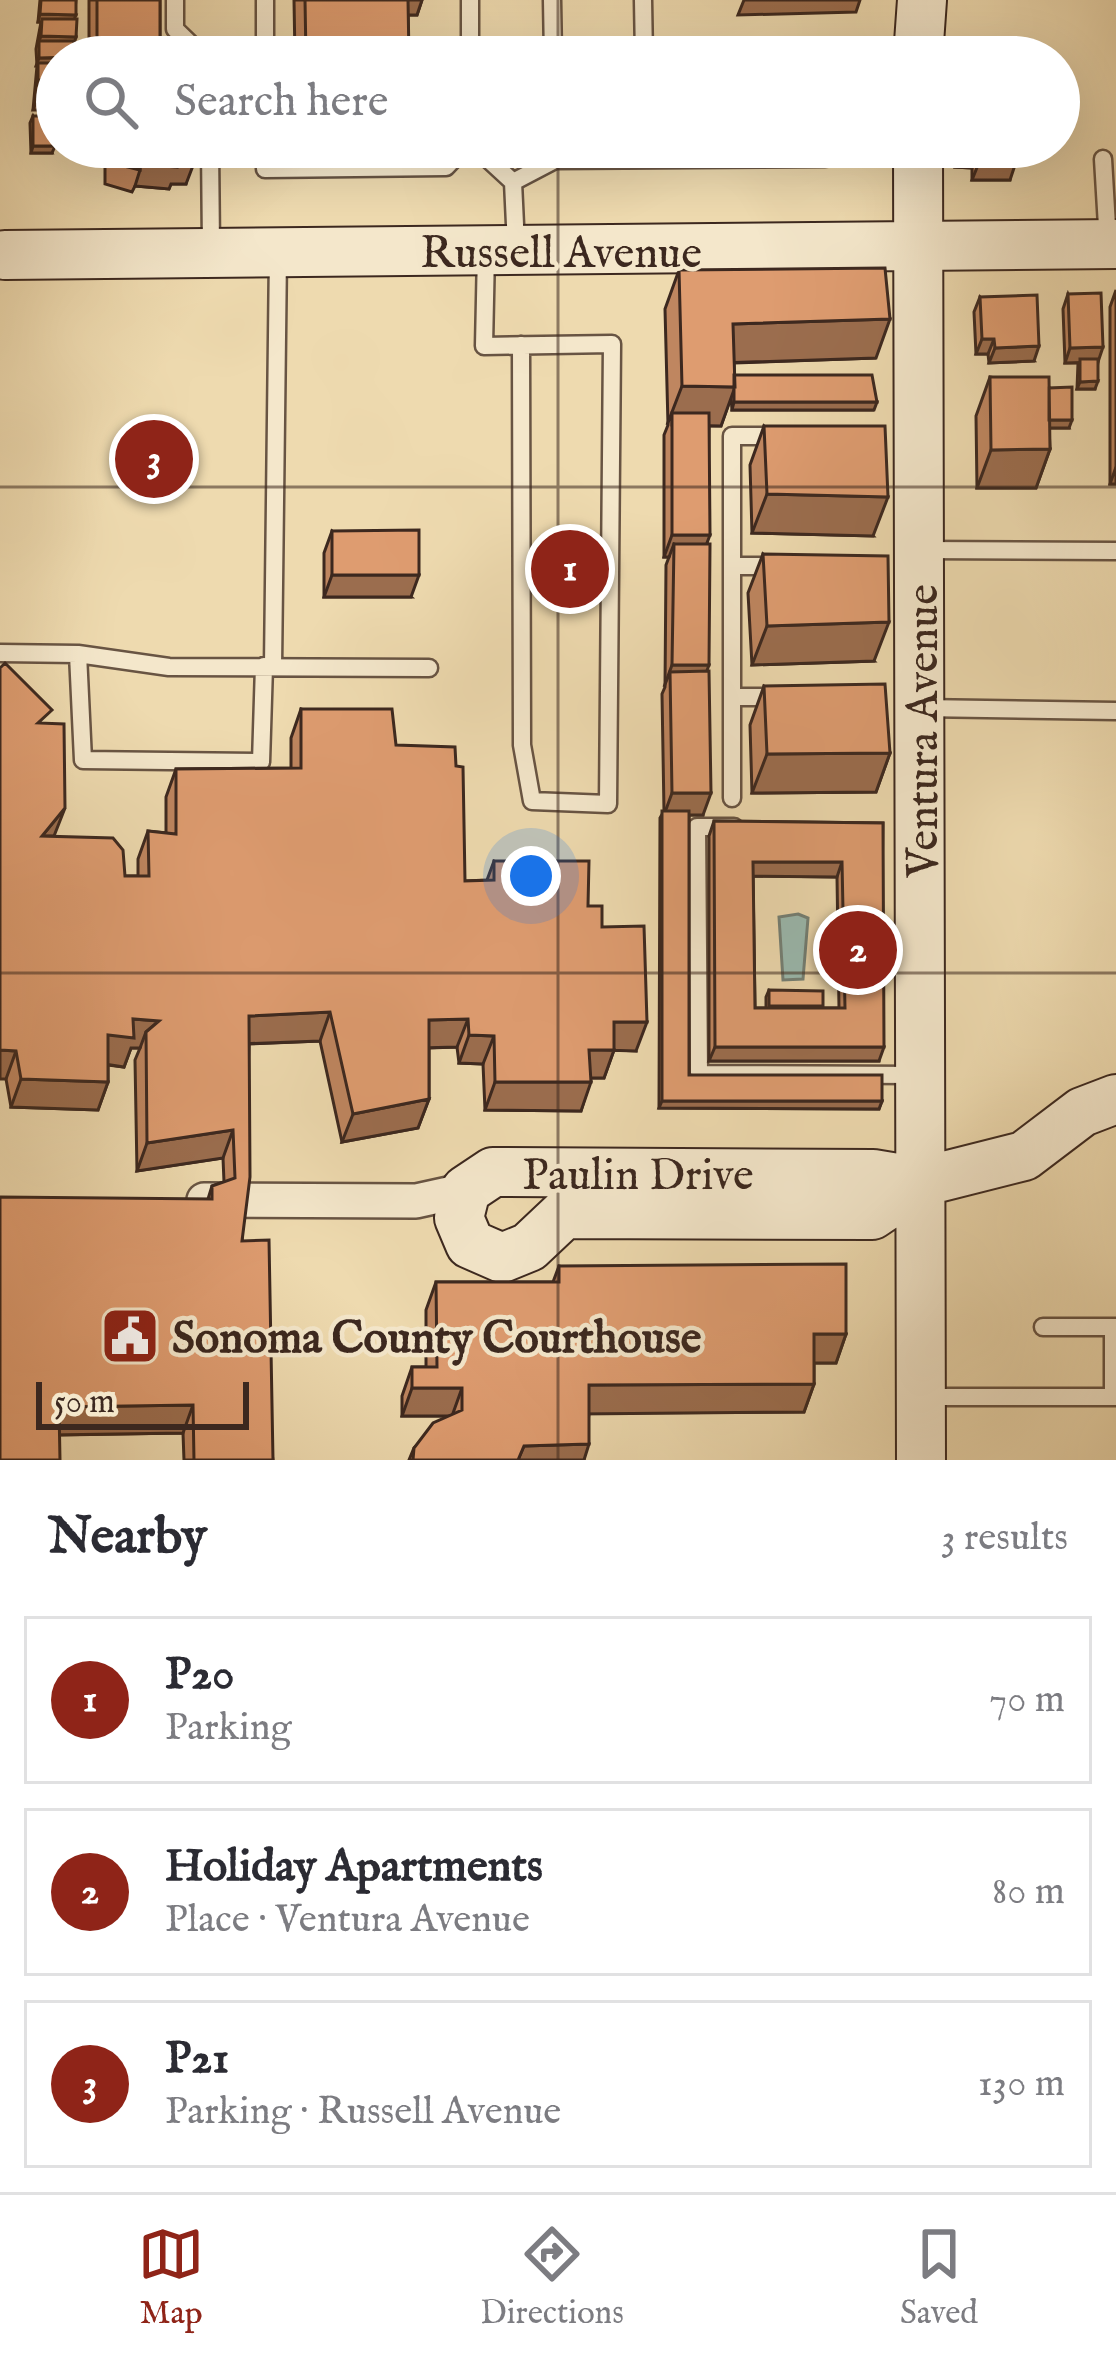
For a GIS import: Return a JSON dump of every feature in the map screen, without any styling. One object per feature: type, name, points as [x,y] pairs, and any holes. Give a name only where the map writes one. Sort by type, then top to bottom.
[{"type":"street","points":[[919,36],[922,0]]},
{"type":"street","name":"Ventura Avenue","points":[[918,168],[920,249],[908,436],[912,561],[908,827],[921,1075],[921,1460]]},
{"type":"street","name":"Russell Avenue","points":[[2,253],[1112,244]]},
{"type":"street","name":"Paulin Drive","points":[[921,1182],[873,1174],[494,1172],[466,1190],[459,1218],[463,1232],[485,1255],[502,1258],[529,1247],[564,1214],[872,1215],[921,1182],[1024,1156],[1082,1112],[1116,1099]]},
{"type":"street","points":[[174,1200],[416,1201],[466,1190]]},
{"type":"lane","points":[[175,0],[176,29],[183,36]]},
{"type":"lane","points":[[266,0],[266,36]]},
{"type":"lane","points":[[470,0],[470,36]]},
{"type":"lane","points":[[552,0],[553,36]]},
{"type":"lane","points":[[643,0],[644,36]]},
{"type":"lane","points":[[1103,159],[1112,244]]},
{"type":"lane","points":[[210,168],[211,254]]},
{"type":"lane","points":[[265,168],[356,168]]},
{"type":"lane","points":[[498,168],[513,182]]},
{"type":"lane","points":[[520,345],[522,745],[532,801],[608,804],[612,344],[520,345],[484,346],[513,182],[534,168]]},
{"type":"lane","points":[[78,654],[83,760],[261,762],[268,666],[278,253]]},
{"type":"lane","points":[[732,798],[732,436],[802,436]]},
{"type":"lane","points":[[912,561],[1116,551]]},
{"type":"lane","points":[[732,566],[802,566]]},
{"type":"lane","points":[[0,653],[78,654],[169,667],[429,668]]},
{"type":"lane","points":[[732,697],[802,697]]},
{"type":"lane","points":[[912,701],[1116,711]]},
{"type":"lane","points":[[763,827],[697,827],[699,1074],[921,1075]]},
{"type":"lane","points":[[921,1397],[1115,1396],[1114,1327],[1042,1327]]},
{"type":"water","points":[[798,914],[808,918],[803,979],[783,980],[779,917]]},
{"type":"building","points":[[41,0],[76,0],[76,15],[40,14]]},
{"type":"building","points":[[97,0],[160,0],[160,36],[97,36]]},
{"type":"building","points":[[305,0],[408,0],[409,36],[306,36]]},
{"type":"building","points":[[42,19],[77,19],[76,36],[41,36]]},
{"type":"building","points":[[885,268],[890,319],[733,324],[735,387],[682,386],[679,270]]},
{"type":"building","points":[[1101,293],[1103,347],[1070,348],[1068,294]]},
{"type":"building","points":[[1037,295],[1039,346],[995,348],[994,339],[982,339],[980,297]]},
{"type":"building","points":[[1080,359],[1098,359],[1098,381],[1080,382]]},
{"type":"building","points":[[734,375],[872,375],[877,402],[734,402]]},
{"type":"building","points":[[990,377],[1049,377],[1050,449],[991,450]]},
{"type":"building","points":[[1072,387],[1072,420],[1049,420],[1049,388]]},
{"type":"building","points":[[672,413],[709,413],[710,535],[672,535]]},
{"type":"building","points":[[764,426],[885,426],[888,497],[767,494]]},
{"type":"building","points":[[419,530],[419,575],[332,575],[332,531]]},
{"type":"building","points":[[674,544],[710,544],[709,665],[672,665]]},
{"type":"building","points":[[763,554],[888,556],[889,622],[767,626]]},
{"type":"building","points":[[5,663],[52,710],[38,723],[64,724],[65,808],[42,836],[113,838],[123,850],[125,876],[149,876],[148,831],[176,834],[176,769],[301,768],[301,709],[392,709],[396,745],[455,747],[456,766],[463,767],[465,881],[494,880],[494,861],[589,861],[588,906],[602,906],[602,927],[644,926],[647,1022],[614,1022],[614,1050],[589,1050],[591,1082],[495,1082],[494,1036],[469,1035],[468,1019],[429,1020],[429,1099],[353,1114],[330,1012],[249,1016],[250,1177],[242,1241],[269,1240],[273,1460],[194,1460],[193,1405],[59,1407],[60,1460],[0,1460],[0,1197],[212,1199],[212,1186],[235,1178],[233,1130],[147,1143],[146,1032],[159,1021],[133,1019],[134,1038],[108,1035],[108,1082],[21,1079],[16,1051],[0,1050],[0,668]]},
{"type":"building","points":[[709,671],[711,793],[672,793],[670,672]]},
{"type":"building","points":[[885,684],[890,753],[767,754],[764,686]]},
{"type":"building","points":[[662,811],[689,811],[689,1075],[882,1075],[882,1101],[662,1101]]},
{"type":"building","points":[[714,821],[883,823],[884,1047],[715,1047]],"holes":[[[753,862],[842,862],[845,1008],[755,1008]]]},
{"type":"building","points":[[769,990],[823,991],[823,1006],[769,1006]]},
{"type":"building","points":[[846,1264],[846,1334],[814,1334],[814,1384],[589,1385],[589,1444],[524,1446],[518,1460],[413,1460],[414,1448],[433,1423],[462,1410],[462,1388],[412,1388],[412,1367],[437,1367],[436,1282],[559,1282],[559,1266]]},
{"type":"place","name":"P21","points":[[154,459]]},
{"type":"place","name":"P20","points":[[570,569]]},
{"type":"place","name":"Holiday Apartments","points":[[858,950]]},
{"type":"place","name":"Sonoma County Courthouse","points":[[130,1336]]}]
